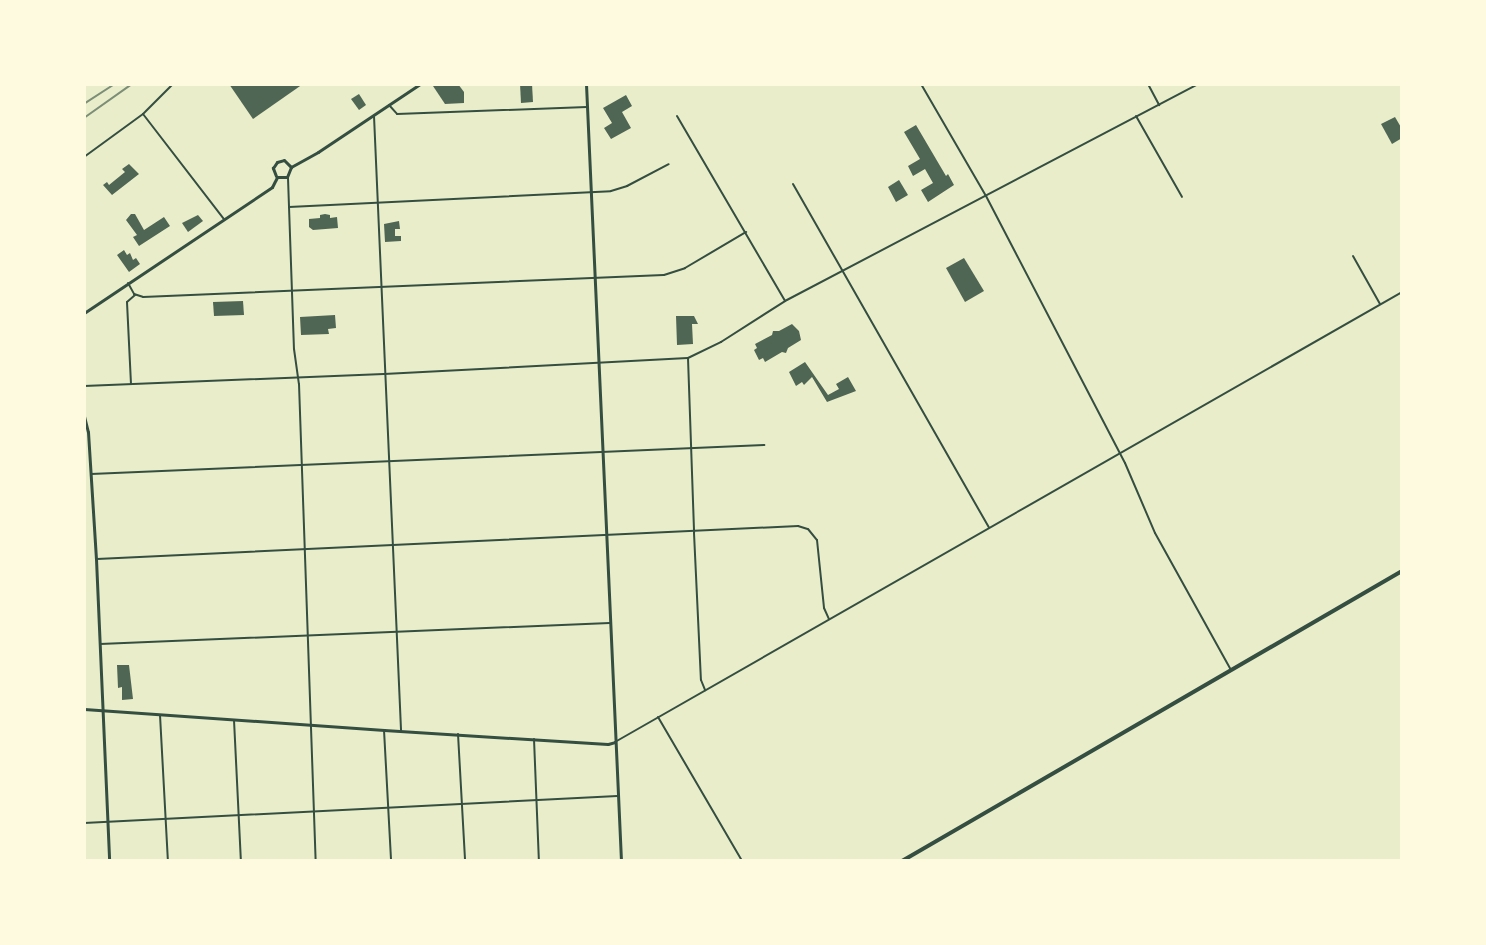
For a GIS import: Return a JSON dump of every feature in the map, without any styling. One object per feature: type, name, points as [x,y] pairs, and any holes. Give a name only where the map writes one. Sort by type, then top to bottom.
[{"type":"main road","points":[[902,861],[1402,571]]},
{"type":"street","points":[[84,157],[142,114],[173,84]]},
{"type":"street","points":[[316,861],[302,464],[287,177],[291,167],[374,116],[420,84]]},
{"type":"street","points":[[586,84],[621,861]]},
{"type":"street","points":[[921,84],[986,196],[1119,452],[1155,533],[1231,670]]},
{"type":"street","points":[[1148,84],[1159,105]]},
{"type":"street","points":[[84,386],[384,374],[688,358],[721,342],[785,301],[1198,84]]},
{"type":"street","points":[[389,105],[397,114],[587,107]]},
{"type":"street","points":[[142,114],[224,219]]},
{"type":"street","points":[[374,116],[401,731]]},
{"type":"street","points":[[677,116],[785,301]]},
{"type":"street","points":[[1136,116],[1182,197]]},
{"type":"street","points":[[277,177],[273,168],[277,162],[284,160],[291,167]]},
{"type":"street","points":[[289,207],[591,192],[622,188],[669,164]]},
{"type":"street","points":[[84,313],[272,186],[277,177]]},
{"type":"street","points":[[277,177],[287,177]]},
{"type":"street","points":[[793,184],[989,527]]},
{"type":"street","points":[[128,284],[135,295],[146,297],[673,273],[746,232]]},
{"type":"street","points":[[1353,256],[1380,304]]},
{"type":"street","points":[[84,709],[608,744],[615,742],[1402,292]]},
{"type":"street","points":[[131,384],[127,302],[135,295]]},
{"type":"street","points":[[688,358],[701,680],[705,690]]},
{"type":"street","points":[[84,416],[91,474],[96,559],[109,861]]},
{"type":"street","points":[[91,474],[602,450],[764,445]]},
{"type":"street","points":[[96,559],[694,533],[798,526],[808,529],[816,537],[819,546],[824,608],[829,619]]},
{"type":"street","points":[[100,644],[610,623]]},
{"type":"street","points":[[160,715],[168,861]]},
{"type":"street","points":[[658,717],[742,861]]},
{"type":"street","points":[[234,720],[242,861]]},
{"type":"street","points":[[384,730],[390,861]]},
{"type":"street","points":[[459,734],[465,861]]},
{"type":"street","points":[[534,739],[539,861]]},
{"type":"street","points":[[84,823],[617,796]]},
{"type":"building","points":[[229,84],[303,84],[253,119]]},
{"type":"building","points":[[458,84],[464,92],[464,103],[445,104],[433,86]]},
{"type":"building","points":[[520,84],[532,84],[533,102],[521,103]]},
{"type":"building","points":[[359,94],[366,105],[359,110],[351,99]]},
{"type":"building","points":[[626,95],[632,106],[622,112],[631,128],[611,139],[604,128],[612,123],[603,108]]},
{"type":"building","points":[[1395,117],[1402,129],[1402,138],[1392,144],[1381,124]]},
{"type":"building","points":[[916,125],[946,176],[948,174],[954,185],[928,202],[921,190],[933,183],[925,169],[913,176],[908,166],[920,159],[904,132]]},
{"type":"building","points":[[129,164],[139,174],[112,195],[103,185],[107,182],[109,185],[125,172],[122,169]]},
{"type":"building","points":[[899,180],[908,195],[896,202],[888,187]]},
{"type":"building","points":[[131,214],[135,214],[144,230],[164,217],[170,226],[139,246],[133,237],[137,235],[126,220]]},
{"type":"building","points":[[198,215],[203,221],[188,232],[182,223]]},
{"type":"building","points":[[320,215],[330,215],[330,218],[337,217],[338,228],[313,230],[309,227],[309,219],[320,218]]},
{"type":"building","points":[[399,221],[400,229],[395,229],[395,236],[401,236],[401,241],[385,242],[384,224]]},
{"type":"building","points":[[124,250],[127,255],[130,253],[133,260],[136,258],[140,264],[129,272],[117,255]]},
{"type":"building","points":[[964,258],[984,291],[965,302],[946,268]]},
{"type":"building","points":[[243,301],[244,315],[214,316],[213,302]]},
{"type":"building","points":[[335,315],[336,328],[328,329],[329,334],[301,335],[300,317]]},
{"type":"building","points":[[676,316],[694,316],[698,324],[692,324],[693,344],[677,345]]},
{"type":"building","points":[[792,324],[799,331],[801,340],[788,348],[786,353],[782,352],[765,362],[763,358],[759,360],[754,350],[757,348],[755,344],[772,335],[773,331],[779,331]]},
{"type":"building","points":[[805,362],[828,395],[839,389],[836,384],[848,377],[856,391],[827,402],[812,377],[804,385],[802,382],[796,386],[789,372]]},
{"type":"building","points":[[117,665],[129,665],[133,699],[122,700],[122,687],[118,688]]},
{"type":"railway","points":[[84,104],[115,84]]},
{"type":"railway","points":[[84,118],[132,84]]}]
